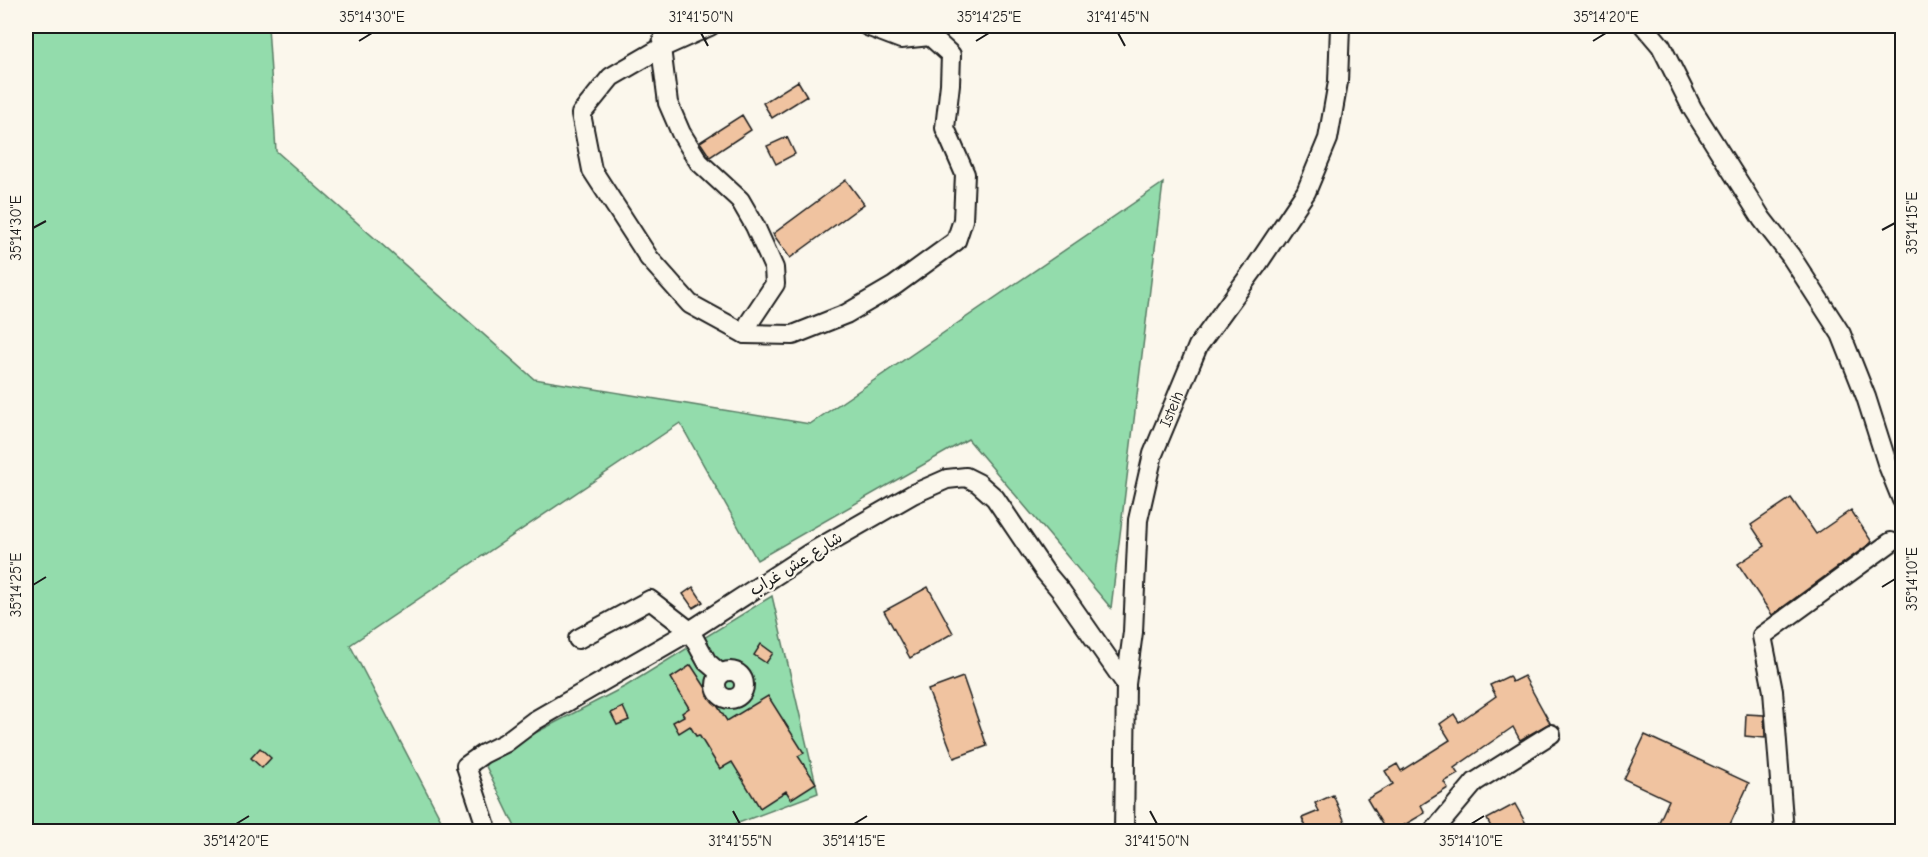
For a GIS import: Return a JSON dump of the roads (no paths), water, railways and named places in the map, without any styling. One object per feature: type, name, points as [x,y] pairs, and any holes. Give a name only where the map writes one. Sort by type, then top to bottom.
[{"type":"street","points":[[666,26],[661,48],[668,103],[681,133],[699,162],[740,200],[774,268],[775,284],[749,323],[745,334]]},
{"type":"street","points":[[710,26],[661,48],[611,77],[581,114],[592,170],[649,258],[690,304],[745,334],[793,335],[846,314],[894,286],[956,241],[963,220],[964,174],[945,128],[951,55],[930,36],[900,39],[867,26]]},
{"type":"street","name":"Isteih","points":[[1124,831],[1126,684],[1133,632],[1138,520],[1154,454],[1198,346],[1306,192],[1328,140],[1338,82],[1340,26]]},
{"type":"street","points":[[1644,26],[1661,46],[1692,108],[1762,219],[1790,255],[1840,334],[1866,397],[1887,463],[1902,500]]},
{"type":"street","name":"شارع عش غراب","points":[[488,831],[466,766],[505,743],[534,721],[690,632],[810,553],[913,494],[947,478],[966,477],[978,483],[995,498],[1126,684]]},
{"type":"street","points":[[1784,831],[1773,691],[1762,636],[1891,542]]},
{"type":"street","points":[[578,639],[650,600],[690,632],[707,662],[721,674]]},
{"type":"street","points":[[1434,831],[1475,783],[1551,734]]}]
